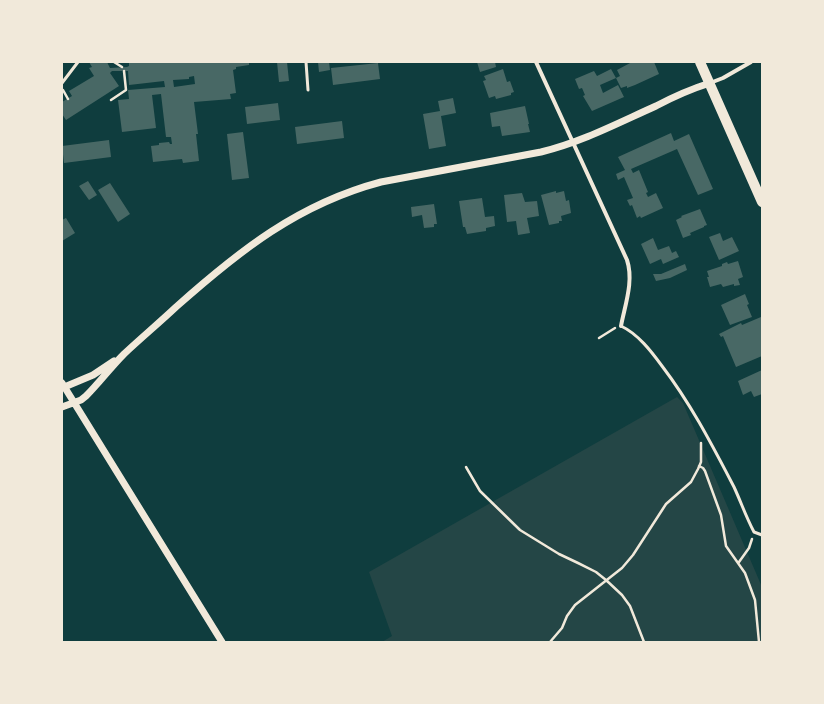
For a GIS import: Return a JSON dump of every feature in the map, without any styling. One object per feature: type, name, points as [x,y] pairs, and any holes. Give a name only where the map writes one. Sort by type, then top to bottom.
[{"type":"main road","points":[[700,62],[762,202]]},
{"type":"street","points":[[536,62],[618,238],[629,266],[628,292],[621,326]]},
{"type":"street","points":[[62,407],[74,403],[86,396],[124,354],[198,288],[246,248],[306,210],[330,198],[381,182],[541,152],[574,143],[689,90],[723,78],[751,62]]},
{"type":"street","points":[[124,354],[93,376],[63,386],[222,642]]},
{"type":"lane","points":[[62,83],[78,62]]},
{"type":"lane","points":[[306,62],[308,90]]},
{"type":"lane","points":[[621,326],[627,329],[654,355],[678,387],[700,422],[754,532],[762,535]]},
{"type":"path","points":[[114,62],[122,67]]},
{"type":"path","points":[[110,100],[126,90],[124,71]]},
{"type":"path","points":[[63,90],[68,99]]},
{"type":"path","points":[[599,338],[611,330],[621,326]]},
{"type":"path","points":[[550,642],[562,628],[567,616],[575,605],[622,568],[633,555],[666,504],[691,482],[699,466],[702,453],[701,439]]},
{"type":"path","points":[[699,466],[703,468],[721,515],[726,546],[739,562],[745,573],[755,600],[759,642]]},
{"type":"path","points":[[466,467],[480,491],[520,530],[553,551],[578,563],[606,580],[622,595],[630,606],[644,642]]},
{"type":"path","points":[[739,562],[749,548],[754,532]]},
{"type":"shaded area","points":[[677,397],[683,403],[762,587],[762,642],[382,642],[392,636],[369,572]]},
{"type":"building","points":[[89,62],[107,62],[110,68],[127,67],[129,66],[129,62],[249,62],[249,65],[236,67],[236,69],[233,70],[236,93],[230,94],[231,99],[194,102],[198,134],[196,134],[199,161],[183,163],[182,159],[153,162],[151,146],[169,142],[172,144],[171,137],[166,137],[161,94],[152,95],[156,128],[122,132],[118,100],[129,99],[128,90],[165,87],[164,81],[129,85],[128,71],[112,71],[110,73],[119,86],[66,120],[62,114],[62,102],[72,96],[69,91],[94,76],[89,68],[92,67]],"holes":[[[194,76],[195,84],[174,87],[173,80],[189,79],[189,77]]]},
{"type":"building","points":[[277,62],[287,62],[289,81],[279,82]]},
{"type":"building","points":[[318,62],[329,62],[330,70],[319,72]]},
{"type":"building","points":[[477,62],[495,62],[496,67],[480,72]]},
{"type":"building","points":[[632,62],[654,62],[659,74],[627,88],[627,86],[621,88],[616,78],[620,76],[617,70]]},
{"type":"building","points":[[378,63],[380,79],[333,85],[331,68]]},
{"type":"building","points":[[503,69],[507,82],[510,81],[514,92],[511,93],[511,95],[496,99],[495,96],[489,98],[483,81],[486,80],[484,76]]},
{"type":"building","points":[[611,69],[616,78],[600,85],[603,93],[618,85],[624,97],[592,111],[583,96],[585,95],[582,88],[579,89],[575,79],[594,71],[597,76]]},
{"type":"building","points":[[453,98],[456,113],[441,116],[446,146],[429,149],[423,114],[440,111],[438,101]]},
{"type":"building","points":[[278,103],[280,120],[247,124],[245,107]]},
{"type":"building","points":[[525,106],[530,132],[502,136],[500,126],[492,127],[490,113]]},
{"type":"building","points":[[342,121],[344,138],[297,144],[295,127]]},
{"type":"building","points":[[243,132],[249,178],[232,180],[227,134]]},
{"type":"building","points":[[671,133],[674,141],[689,134],[713,189],[698,195],[677,149],[631,169],[633,173],[639,170],[648,192],[646,193],[648,197],[656,193],[663,208],[641,218],[640,216],[637,218],[632,205],[630,206],[627,200],[633,198],[624,177],[618,180],[616,174],[625,170],[618,157]]},
{"type":"building","points":[[109,140],[111,157],[64,163],[62,146]]},
{"type":"building","points":[[88,181],[97,195],[89,200],[79,186]]},
{"type":"building","points":[[110,183],[130,214],[118,222],[98,190]]},
{"type":"building","points":[[556,191],[556,193],[564,191],[566,201],[569,200],[571,213],[561,216],[562,221],[559,221],[559,223],[549,225],[541,195]]},
{"type":"building","points":[[522,193],[525,202],[537,201],[539,216],[527,218],[530,233],[518,235],[516,221],[507,222],[504,195]]},
{"type":"building","points":[[482,198],[485,217],[494,216],[495,226],[486,228],[486,231],[467,234],[465,227],[463,227],[459,201]]},
{"type":"building","points":[[434,204],[437,224],[434,224],[434,227],[424,228],[422,215],[412,217],[411,207]]},
{"type":"building","points":[[700,209],[707,225],[683,238],[676,220],[682,217],[681,216]]},
{"type":"building","points":[[66,218],[75,233],[62,241],[62,220]]},
{"type":"building","points":[[720,233],[723,241],[732,237],[739,251],[719,260],[709,237]]},
{"type":"building","points":[[653,238],[658,250],[669,246],[672,253],[676,251],[679,257],[663,264],[661,259],[650,264],[641,244]]},
{"type":"building","points":[[738,261],[743,277],[738,279],[740,285],[734,286],[734,284],[723,287],[721,284],[710,287],[707,271],[722,266],[722,264],[727,262],[728,264]]},
{"type":"building","points":[[685,264],[687,270],[670,278],[656,281],[653,274],[661,274]]},
{"type":"building","points":[[745,294],[749,304],[747,305],[752,317],[730,325],[721,305]]},
{"type":"building","points":[[761,317],[762,356],[736,367],[723,336],[721,337],[719,334],[741,323],[742,325]]},
{"type":"building","points":[[762,370],[762,394],[754,397],[751,391],[743,395],[738,381]]}]
